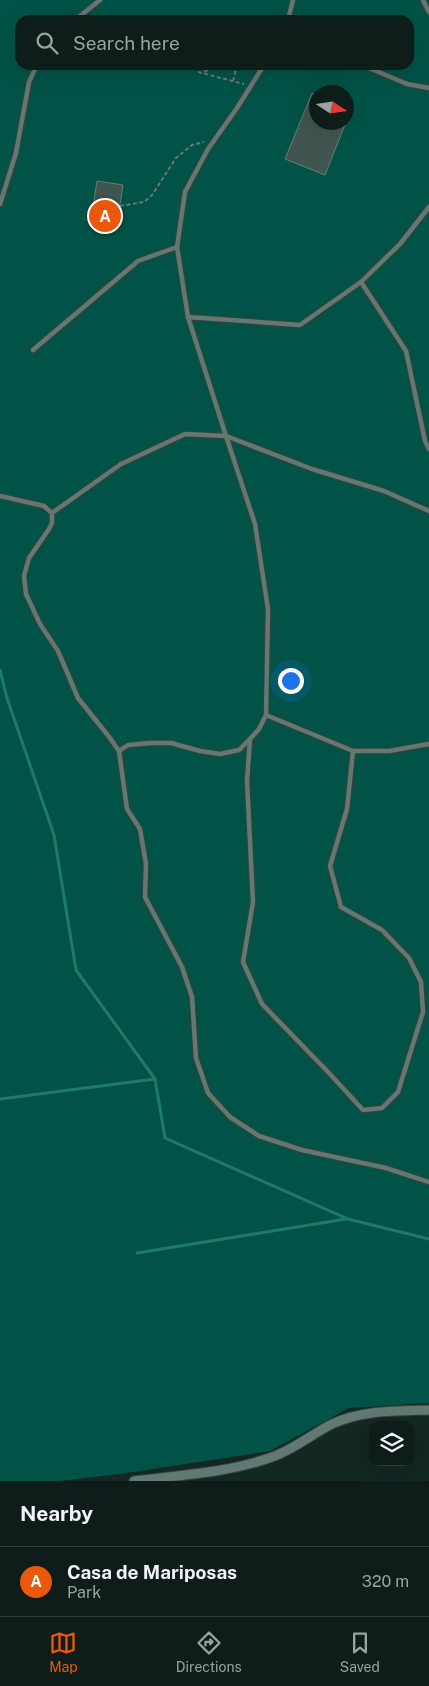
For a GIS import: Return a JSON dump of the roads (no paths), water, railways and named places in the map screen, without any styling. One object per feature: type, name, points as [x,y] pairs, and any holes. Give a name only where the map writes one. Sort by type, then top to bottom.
[{"type":"street","points":[[134,1481],[233,1468],[255,1463],[274,1457],[333,1424],[350,1417],[384,1411],[429,1410]]},
{"type":"lane","points":[[81,15],[100,0]]},
{"type":"lane","points":[[289,15],[293,0]]},
{"type":"lane","points":[[423,0],[429,12]]},
{"type":"lane","points":[[0,204],[16,153],[29,82],[35,70]]},
{"type":"lane","points":[[118,751],[128,745],[150,742],[171,743],[220,754],[239,750],[259,729],[266,715],[268,609],[255,524],[188,317],[177,247],[185,192],[214,141],[261,70]]},
{"type":"lane","points":[[374,70],[407,84],[429,88]]},
{"type":"lane","points":[[188,317],[300,325],[361,282],[400,244],[429,206]]},
{"type":"lane","points":[[33,350],[138,261],[177,247]]},
{"type":"lane","points":[[361,282],[406,351],[425,441],[429,449]]},
{"type":"lane","points":[[52,513],[122,464],[185,434],[226,436],[312,469],[384,491],[429,510]]},
{"type":"lane","points":[[0,496],[44,506],[52,513],[52,522],[49,529],[29,558],[24,576],[26,594],[40,624],[58,651],[78,698],[118,751],[127,809],[140,829],[146,864],[145,896],[182,967],[192,997],[196,1058],[208,1093],[230,1117],[260,1136],[302,1150],[386,1168],[429,1182]]},
{"type":"lane","points":[[266,715],[353,751],[389,751],[429,744]]},
{"type":"lane","points":[[250,739],[247,781],[253,902],[243,962],[262,1004],[363,1110],[382,1108],[398,1092],[423,1012],[421,982],[409,958],[382,930],[341,907],[330,866],[348,809],[353,751]]},
{"type":"waterway","points":[[0,670],[7,698],[54,835],[76,970],[155,1079]]},
{"type":"waterway","points":[[0,1099],[155,1079],[165,1138],[348,1219],[429,1239]]},
{"type":"waterway","points":[[137,1253],[346,1219]]},
{"type":"place","name":"Casa de Mariposas","points":[[105,216]]}]
